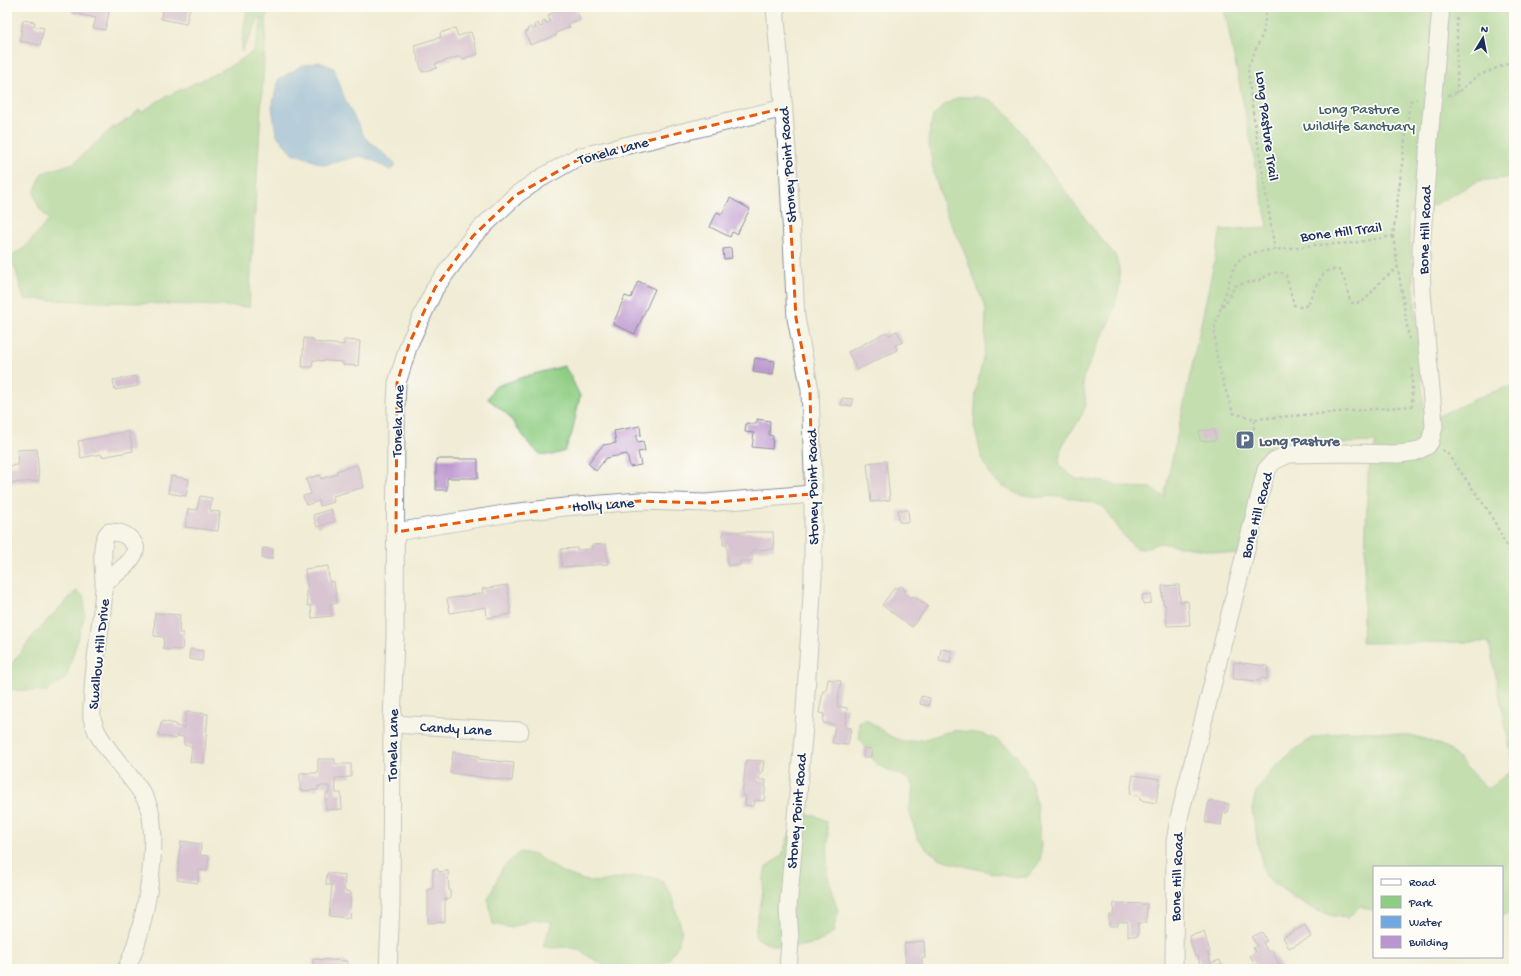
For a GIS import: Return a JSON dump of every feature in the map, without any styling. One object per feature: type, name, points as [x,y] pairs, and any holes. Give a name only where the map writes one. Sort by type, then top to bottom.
[{"type":"street","name":"Stoney Point Road","points":[[775,7],[788,162],[796,318],[810,390],[814,577],[804,726],[788,908],[790,942],[788,969]]},
{"type":"street","name":"Bone Hill Road","points":[[1174,969],[1175,842],[1179,818],[1266,470],[1274,461],[1289,454],[1398,454],[1416,452],[1427,446],[1430,442],[1434,427],[1434,416],[1422,292],[1421,250],[1441,7]]},
{"type":"street","name":"Tonela Lane","points":[[388,969],[391,904],[392,724],[395,636],[396,403],[400,370],[435,288],[473,236],[516,195],[541,178],[578,157],[784,108]]},
{"type":"street","name":"Holly Lane","points":[[396,532],[510,513],[565,507],[640,501],[705,503],[812,494]]},
{"type":"street","name":"Swallow Hill Drive","points":[[104,583],[94,680],[92,718],[108,751],[137,786],[146,800],[151,815],[152,830],[150,876],[141,930],[126,969]]},
{"type":"street","name":"Candy Lane","points":[[392,724],[520,731]]},
{"type":"path","name":"Long Pasture Trail","points":[[1267,7],[1263,33],[1248,67],[1251,100],[1275,250]]},
{"type":"path","points":[[1457,14],[1457,93]]},
{"type":"path","points":[[1457,93],[1477,76],[1514,61]]},
{"type":"path","name":"Bone Hill Trail","points":[[1221,307],[1234,266],[1241,258],[1256,252],[1316,245],[1352,243],[1393,236],[1410,101],[1457,93]]},
{"type":"path","points":[[1393,236],[1410,340]]},
{"type":"path","points":[[1398,267],[1381,280],[1365,300],[1354,304],[1350,300],[1344,278],[1338,270],[1326,272],[1308,305],[1300,307],[1294,305],[1286,275],[1281,272],[1274,272],[1255,281],[1243,282],[1234,286],[1225,304],[1221,307],[1215,326],[1214,335],[1219,369],[1233,413],[1255,419],[1412,406],[1412,362]]},
{"type":"path","points":[[1254,435],[1255,419]]},
{"type":"path","points":[[1430,442],[1447,453],[1490,513],[1514,561]]},
{"type":"highlighted area","points":[[784,108],[796,318],[810,390],[812,494],[705,503],[640,501],[565,507],[396,532],[397,383],[409,344],[435,288],[473,236],[516,195],[585,156]]},
{"type":"green space","points":[[247,7],[271,7],[267,12],[249,307],[24,299],[15,268],[9,257],[24,248],[49,220],[39,208],[34,193],[42,173],[74,163],[112,128],[130,118],[139,110],[143,112],[160,100],[224,69],[254,51],[263,17],[256,24],[242,52],[242,41]]},
{"type":"green space","name":"Long Pasture Wildlife Sanctuary","points":[[1224,7],[1514,7],[1514,174],[1505,178],[1478,181],[1432,206],[1409,213],[1408,220],[1425,422],[1489,393],[1514,385],[1514,768],[1489,642],[1362,643],[1368,473],[1376,442],[1287,445],[1278,447],[1271,451],[1260,465],[1238,555],[1159,543],[1143,549],[1135,548],[1126,539],[1104,507],[1091,502],[1059,496],[1040,497],[1020,495],[1003,486],[991,477],[981,455],[974,426],[976,390],[985,348],[986,310],[962,246],[946,214],[934,173],[928,140],[933,116],[944,105],[959,97],[978,97],[991,100],[1007,113],[1096,233],[1115,255],[1119,268],[1120,284],[1113,313],[1083,378],[1085,406],[1081,417],[1061,449],[1059,466],[1076,479],[1099,481],[1127,487],[1152,488],[1164,497],[1221,230],[1268,227]]},
{"type":"green space","points":[[564,366],[580,396],[572,433],[565,451],[552,455],[540,454],[530,445],[507,414],[488,399],[494,387],[523,377]]},
{"type":"green space","points":[[76,591],[84,596],[85,614],[66,678],[46,691],[15,690],[7,687],[7,670],[35,633]]},
{"type":"green space","points":[[865,718],[884,732],[899,740],[916,741],[946,732],[960,731],[983,735],[998,740],[1009,749],[1027,772],[1036,801],[1041,856],[1040,860],[1029,875],[1027,877],[1010,877],[952,863],[939,858],[928,850],[918,840],[909,810],[914,788],[911,780],[878,765],[867,752],[859,737],[859,722]]},
{"type":"green space","points":[[1346,731],[1384,732],[1422,738],[1448,748],[1487,789],[1514,769],[1514,911],[1503,916],[1503,866],[1373,866],[1373,911],[1360,906],[1348,918],[1314,909],[1294,897],[1265,876],[1252,809],[1256,792],[1273,769],[1293,751],[1312,738]]},
{"type":"green space","points":[[806,815],[815,815],[826,821],[828,834],[827,876],[838,911],[833,933],[818,942],[809,945],[784,947],[768,944],[755,936],[766,867],[782,856],[793,827]]},
{"type":"green space","points":[[520,852],[535,855],[562,872],[583,880],[598,882],[632,876],[653,877],[664,883],[671,895],[682,930],[678,945],[668,961],[649,969],[616,969],[603,965],[577,949],[566,947],[552,948],[543,946],[552,922],[534,919],[511,928],[493,924],[488,899],[503,867]]},
{"type":"water","points":[[319,62],[334,68],[345,100],[365,138],[395,163],[395,167],[390,170],[372,160],[360,156],[324,165],[291,152],[276,134],[272,107],[278,80],[301,66]]},
{"type":"building","points":[[73,7],[110,8],[105,30],[93,28],[96,18],[72,13]]},
{"type":"building","points":[[163,7],[190,7],[186,24],[161,19]]},
{"type":"building","points":[[559,7],[575,7],[580,19],[568,24],[570,27],[556,33],[557,35],[530,45],[525,32],[528,31],[527,29],[531,27],[532,30],[536,28],[534,25],[538,23],[540,27],[543,26],[542,22],[545,20],[546,23],[550,22],[548,15],[560,10]]},
{"type":"building","points":[[23,20],[35,22],[34,26],[44,28],[40,45],[20,41]]},
{"type":"building","points":[[455,28],[458,36],[471,32],[478,54],[462,59],[461,56],[435,64],[437,68],[422,72],[414,45],[441,37],[440,33]]},
{"type":"building","points":[[730,198],[750,209],[737,234],[732,232],[730,237],[710,227],[717,212],[722,214]]},
{"type":"building","points":[[731,248],[732,258],[724,259],[723,249]]},
{"type":"building","points":[[638,281],[655,289],[635,334],[613,324],[625,296],[631,298]]},
{"type":"building","points":[[897,331],[903,342],[895,345],[897,350],[857,370],[848,352],[887,332],[889,335]]},
{"type":"building","points":[[304,338],[313,339],[313,342],[344,345],[344,340],[360,341],[358,366],[343,365],[343,362],[313,360],[312,367],[302,367]]},
{"type":"building","points":[[755,358],[775,361],[773,375],[753,372]]},
{"type":"building","points":[[136,376],[138,386],[115,390],[113,380]]},
{"type":"building","points":[[842,398],[853,399],[852,406],[841,405]]},
{"type":"building","points":[[757,419],[770,421],[769,435],[773,436],[772,449],[752,447],[754,433],[745,432],[746,423],[757,424]]},
{"type":"building","points":[[640,426],[641,435],[636,436],[637,442],[643,441],[645,451],[638,452],[641,465],[630,467],[627,454],[606,458],[596,471],[588,463],[603,445],[616,443],[614,431]]},
{"type":"building","points":[[1214,429],[1216,440],[1200,441],[1199,431]]},
{"type":"building","points":[[129,431],[133,451],[102,457],[101,454],[81,458],[78,441]]},
{"type":"building","points":[[37,449],[39,481],[7,483],[7,466],[18,465],[17,450]]},
{"type":"building","points":[[436,459],[478,459],[478,478],[447,478],[447,490],[436,490]]},
{"type":"building","points":[[886,461],[890,500],[871,502],[867,463]]},
{"type":"building","points":[[357,465],[364,487],[333,496],[334,502],[320,506],[319,501],[306,505],[303,496],[311,494],[306,479],[320,475],[321,479],[337,474],[336,471]]},
{"type":"building","points":[[171,476],[189,479],[186,496],[168,493]]},
{"type":"building","points":[[200,496],[212,498],[210,511],[220,512],[218,531],[185,527],[188,509],[197,510]]},
{"type":"building","points":[[331,509],[335,521],[317,527],[313,515]]},
{"type":"building","points":[[898,510],[908,510],[909,522],[899,522]]},
{"type":"building","points":[[723,532],[773,532],[774,549],[752,550],[752,561],[740,561],[740,565],[727,565],[727,545],[723,545]]},
{"type":"building","points":[[606,544],[608,564],[562,567],[561,549],[592,549],[592,545]]},
{"type":"building","points":[[263,548],[273,549],[272,559],[262,558]]},
{"type":"building","points":[[328,566],[329,582],[334,581],[337,603],[330,604],[332,616],[312,618],[311,605],[308,606],[306,591],[308,591],[305,569]]},
{"type":"building","points":[[507,585],[511,614],[487,618],[486,607],[450,613],[447,599],[483,593],[482,589]]},
{"type":"building","points":[[1179,585],[1180,602],[1188,601],[1190,625],[1167,626],[1165,604],[1163,604],[1162,586]]},
{"type":"building","points":[[900,586],[906,591],[904,593],[911,598],[913,596],[928,606],[912,627],[882,605],[895,587],[898,589]]},
{"type":"building","points":[[1151,594],[1151,603],[1143,604],[1142,595]]},
{"type":"building","points":[[155,613],[180,615],[179,633],[183,633],[182,650],[163,649],[164,637],[154,636]]},
{"type":"building","points":[[190,649],[203,651],[202,661],[189,659]]},
{"type":"building","points":[[941,649],[952,651],[950,663],[939,661]]},
{"type":"building","points":[[1234,662],[1268,666],[1267,679],[1261,678],[1260,681],[1233,679]]},
{"type":"building","points":[[828,679],[841,681],[837,706],[847,708],[845,727],[851,728],[848,745],[832,743],[835,725],[823,723],[824,714],[819,713],[823,691],[826,691]]},
{"type":"building","points":[[921,696],[930,698],[929,706],[920,704]]},
{"type":"building","points":[[186,712],[208,714],[204,763],[190,762],[192,746],[184,745],[184,737],[176,736],[176,739],[158,735],[162,721],[176,724],[175,726],[184,728]]},
{"type":"building","points":[[864,748],[872,749],[871,757],[863,757]]},
{"type":"building","points":[[453,752],[479,756],[479,759],[514,763],[512,781],[450,773]]},
{"type":"building","points":[[318,759],[335,759],[335,764],[351,764],[351,777],[335,778],[336,793],[341,793],[342,809],[326,810],[326,793],[329,793],[329,786],[318,786],[318,790],[300,791],[300,773],[318,773]]},
{"type":"building","points":[[746,760],[764,761],[762,774],[760,773],[759,780],[766,780],[764,801],[755,800],[754,806],[745,805],[746,796],[742,796]]},
{"type":"building","points":[[1133,775],[1160,779],[1156,803],[1140,800],[1140,796],[1130,794]]},
{"type":"building","points":[[1209,801],[1229,804],[1227,813],[1223,813],[1221,825],[1205,822]]},
{"type":"building","points":[[181,841],[201,844],[200,855],[209,856],[207,871],[199,870],[198,883],[177,880]]},
{"type":"building","points":[[433,869],[438,869],[438,872],[448,871],[450,899],[445,899],[445,922],[428,923],[428,889],[433,889]]},
{"type":"building","points":[[327,873],[345,875],[344,891],[351,892],[349,918],[329,916],[332,885],[326,885]]},
{"type":"building","points":[[1114,903],[1147,904],[1146,923],[1138,923],[1138,936],[1128,936],[1128,922],[1118,922],[1118,926],[1109,926],[1109,915],[1113,915]]},
{"type":"building","points":[[1305,925],[1311,937],[1289,948],[1283,937]]},
{"type":"building","points":[[1204,932],[1210,952],[1208,953],[1211,963],[1220,960],[1223,969],[1201,969],[1198,956],[1195,957],[1189,936]]},
{"type":"building","points":[[1262,932],[1267,941],[1263,943],[1268,952],[1271,950],[1281,967],[1278,969],[1257,969],[1250,956],[1256,952],[1253,948],[1257,946],[1252,937]]},
{"type":"building","points":[[924,941],[925,958],[922,958],[922,969],[906,969],[904,943]]},
{"type":"building","points":[[313,959],[347,961],[346,969],[313,969]]},
{"type":"place","name":"Long Pasture","points":[[1245,440]]}]
